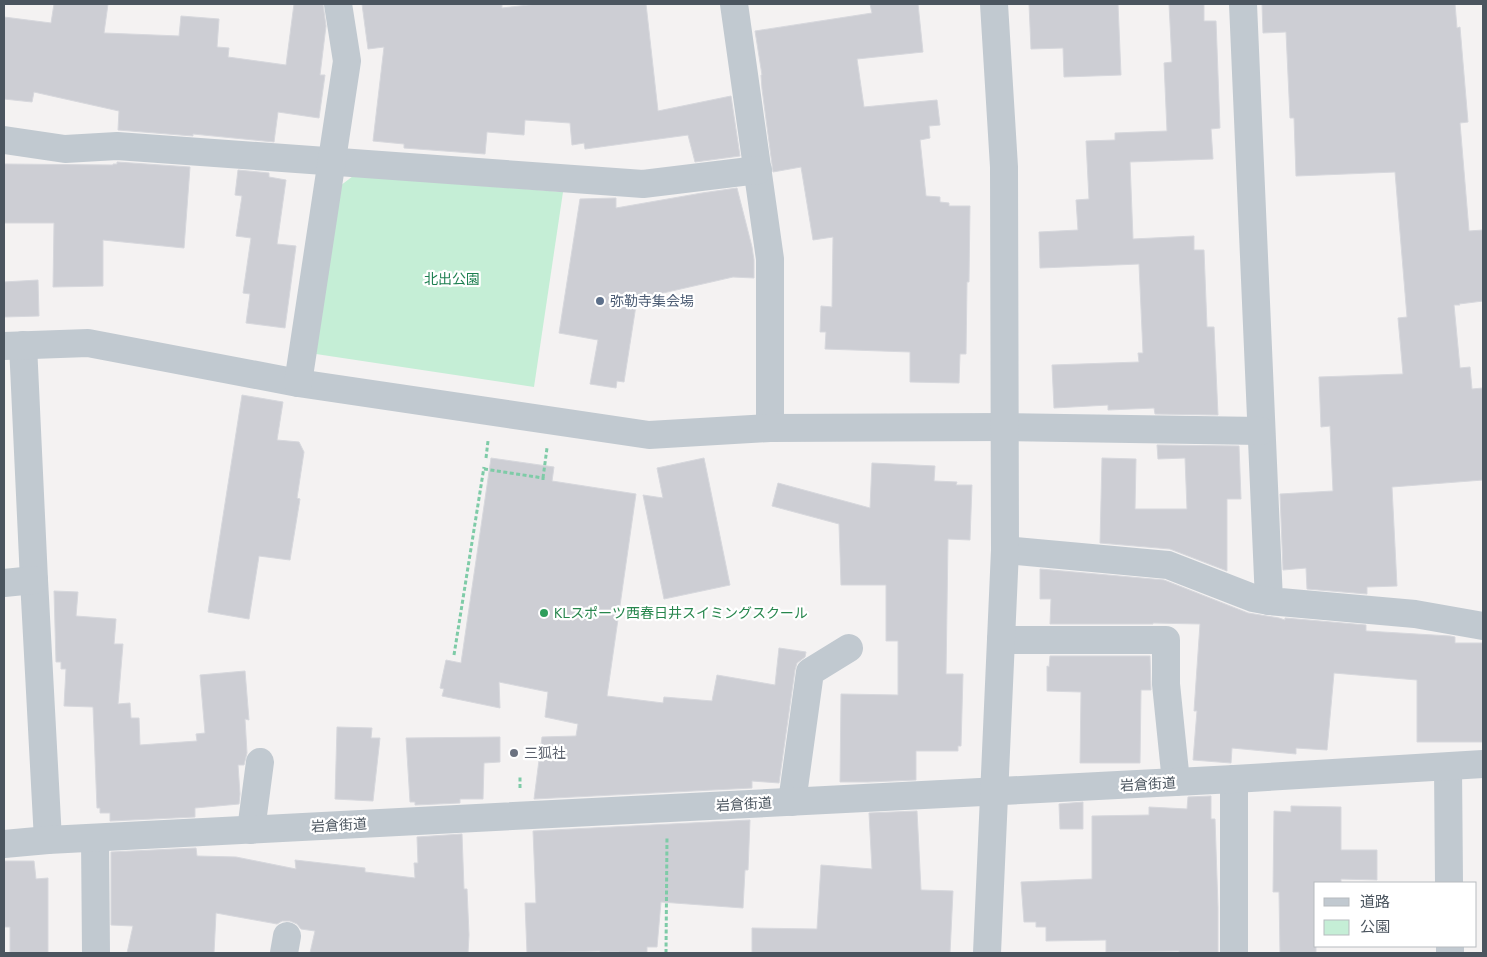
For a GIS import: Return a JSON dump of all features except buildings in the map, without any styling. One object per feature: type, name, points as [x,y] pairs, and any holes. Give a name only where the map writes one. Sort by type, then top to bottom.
[{"type":"street","points":[[298,383],[347,61],[338,4]]},
{"type":"street","points":[[734,4],[770,259],[770,428]]},
{"type":"street","points":[[987,953],[1005,550],[1006,427],[1004,145],[994,4]]},
{"type":"street","points":[[1243,4],[1269,601]]},
{"type":"street","points":[[4,140],[65,148],[116,146],[330,163],[643,184],[758,170]]},
{"type":"street","points":[[48,840],[34,580],[14,346],[88,343],[298,383],[648,435],[770,428],[1006,427],[1261,431]]},
{"type":"street","points":[[1005,550],[1168,565],[1253,598],[1415,614],[1483,626]]},
{"type":"street","points":[[4,583],[34,580]]},
{"type":"street","points":[[1001,640],[1166,640],[1166,684],[1176,782]]},
{"type":"street","points":[[792,802],[810,672],[849,648]]},
{"type":"street","points":[[250,830],[260,762]]},
{"type":"street","name":"岩倉街道","points":[[4,844],[48,840],[995,792],[1483,764]]},
{"type":"street","points":[[1448,767],[1449,882]]},
{"type":"street","points":[[1234,779],[1234,953]]},
{"type":"street","points":[[95,838],[96,953]]},
{"type":"path","points":[[454,655],[484,468],[543,479],[544,465]]},
{"type":"path","points":[[666,953],[667,808]]},
{"type":"green space","name":"北出公園","points":[[353,176],[563,192],[534,387],[316,354],[340,186]]},
{"type":"place","name":"弥勒寺集会場","points":[[600,301]]},
{"type":"place","name":"KLスポーツ西春日井スイミングスクール","points":[[544,613]]},
{"type":"place","name":"三狐社","points":[[514,753]]}]
